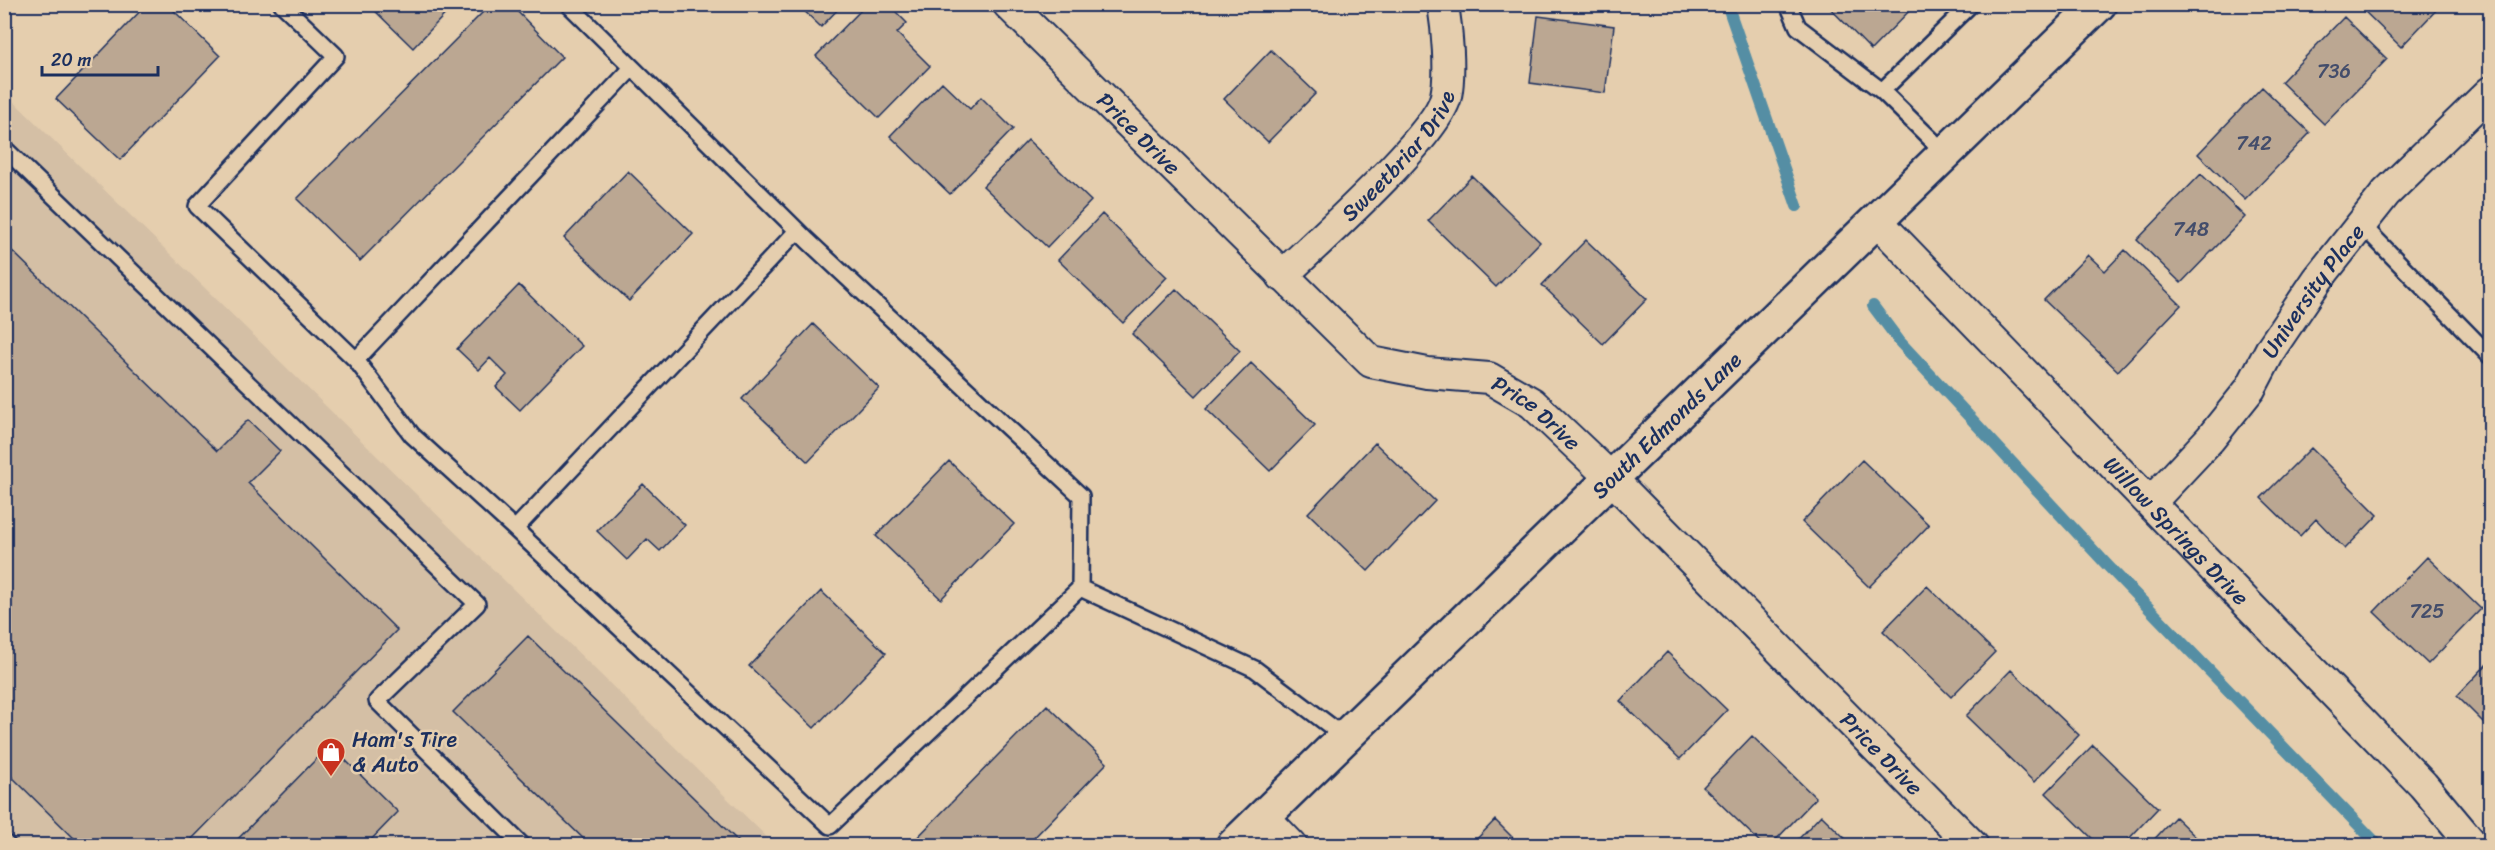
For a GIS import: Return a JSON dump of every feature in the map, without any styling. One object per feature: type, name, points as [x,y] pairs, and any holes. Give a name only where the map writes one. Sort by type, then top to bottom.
[{"type":"street","name":"Price Drive","points":[[1008,4],[1371,362],[1427,373],[1489,378],[1532,403],[1610,477],[1973,846]]},
{"type":"street","name":"Sweetbriar Drive","points":[[1282,276],[1418,143],[1446,98],[1447,28],[1443,4]]},
{"type":"street","name":"South Edmonds Lane","points":[[1233,846],[2099,4]]},
{"type":"street","name":"University Place","points":[[2151,502],[2210,439],[2250,389],[2272,346],[2311,289],[2386,193],[2490,92]]},
{"type":"street","name":"Willow Springs Drive","points":[[1876,220],[2423,785],[2474,846]]},
{"type":"street","points":[[1263,816],[1292,846]]},
{"type":"lane","points":[[282,4],[336,56],[197,206],[356,360],[412,435],[830,826],[1080,588],[1081,496],[797,231],[568,4]]},
{"type":"lane","points":[[1788,4],[1798,27],[1882,91],[1946,153]]},
{"type":"lane","points":[[1882,91],[1971,4]]},
{"type":"lane","points":[[356,360],[632,68]]},
{"type":"lane","points":[[4,148],[477,604],[377,701],[523,846]]},
{"type":"lane","points":[[2362,225],[2490,356]]},
{"type":"lane","points":[[515,529],[797,231]]},
{"type":"lane","points":[[1080,588],[1255,669],[1345,737]]},
{"type":"lane","points":[[4,842],[8,846]]},
{"type":"shaded area","points":[[4,92],[334,414],[775,845],[5,845]]},
{"type":"building","points":[[147,4],[167,4],[220,56],[120,160],[56,99]]},
{"type":"building","points":[[368,4],[455,4],[413,48]]},
{"type":"building","points":[[491,4],[510,4],[562,57],[360,261],[297,199]]},
{"type":"building","points":[[797,4],[843,4],[821,27]]},
{"type":"building","points":[[867,4],[888,4],[907,23],[897,33],[930,66],[879,118],[816,56]]},
{"type":"building","points":[[1826,4],[1916,4],[1871,50]]},
{"type":"building","points":[[2357,4],[2442,4],[2401,47]]},
{"type":"building","points":[[1538,16],[1614,26],[1605,93],[1530,83]]},
{"type":"building","points":[[2344,17],[2387,59],[2324,124],[2281,82]]},
{"type":"building","points":[[1271,50],[1316,93],[1268,142],[1224,99]]},
{"type":"building","points":[[942,82],[970,109],[981,97],[1013,129],[950,194],[890,136]]},
{"type":"building","points":[[2262,87],[2310,133],[2245,200],[2198,154]]},
{"type":"building","points":[[1028,140],[1091,201],[1047,247],[983,186]]},
{"type":"building","points":[[628,171],[693,234],[629,301],[564,238]]},
{"type":"building","points":[[2201,174],[2245,217],[2181,283],[2137,240]]},
{"type":"building","points":[[1472,176],[1540,242],[1496,287],[1428,221]]},
{"type":"building","points":[[1102,214],[1167,277],[1123,323],[1058,260]]},
{"type":"building","points":[[1586,240],[1647,299],[1603,344],[1542,285]]},
{"type":"building","points":[[4,243],[217,451],[248,420],[280,451],[248,483],[397,630],[185,846],[82,846],[4,769]]},
{"type":"building","points":[[2125,250],[2181,305],[2118,371],[2044,300],[2088,255],[2105,271]]},
{"type":"building","points":[[519,285],[582,346],[520,410],[496,387],[507,375],[490,358],[479,370],[457,349]]},
{"type":"building","points":[[1176,289],[1240,351],[1196,396],[1132,334]]},
{"type":"building","points":[[813,324],[879,388],[808,462],[742,399]]},
{"type":"building","points":[[1251,363],[1315,425],[1270,471],[1206,409]]},
{"type":"building","points":[[1375,443],[1435,501],[1368,571],[1308,513]]},
{"type":"building","points":[[2311,448],[2378,515],[2345,549],[2316,519],[2300,536],[2261,498]]},
{"type":"building","points":[[1862,460],[1929,525],[1869,587],[1802,522]]},
{"type":"building","points":[[949,461],[1014,524],[941,599],[876,536]]},
{"type":"building","points":[[643,484],[685,525],[660,551],[647,539],[627,560],[597,531]]},
{"type":"building","points":[[2427,557],[2481,609],[2428,664],[2374,612]]},
{"type":"building","points":[[1927,586],[1995,652],[1951,697],[1883,631]]},
{"type":"building","points":[[821,591],[886,653],[814,728],[749,666]]},
{"type":"building","points":[[528,636],[743,846],[591,846],[453,712]]},
{"type":"building","points":[[1667,652],[1727,710],[1680,759],[1620,701]]},
{"type":"building","points":[[2490,661],[2490,729],[2457,696]]},
{"type":"building","points":[[2011,670],[2079,735],[2034,782],[1966,716]]},
{"type":"building","points":[[1047,705],[1107,763],[1026,846],[909,846]]},
{"type":"building","points":[[1752,736],[1816,798],[1770,846],[1764,846],[1703,787]]},
{"type":"building","name":"Ham's Tire & Auto","points":[[330,745],[398,812],[365,846],[231,846]]},
{"type":"building","points":[[2093,745],[2158,808],[2122,846],[2100,846],[2046,793]]},
{"type":"building","points":[[1821,815],[1853,846],[1792,846]]},
{"type":"building","points":[[2175,817],[2205,846],[2148,846]]},
{"type":"building","points":[[1495,820],[1521,846],[1470,846]]},
{"type":"waterway","points":[[1727,4],[1797,206]]},
{"type":"waterway","points":[[1873,306],[1900,342],[2108,566],[2379,846]]},
{"type":"place","name":"Ham's Tire & Auto","points":[[331,778]]}]
